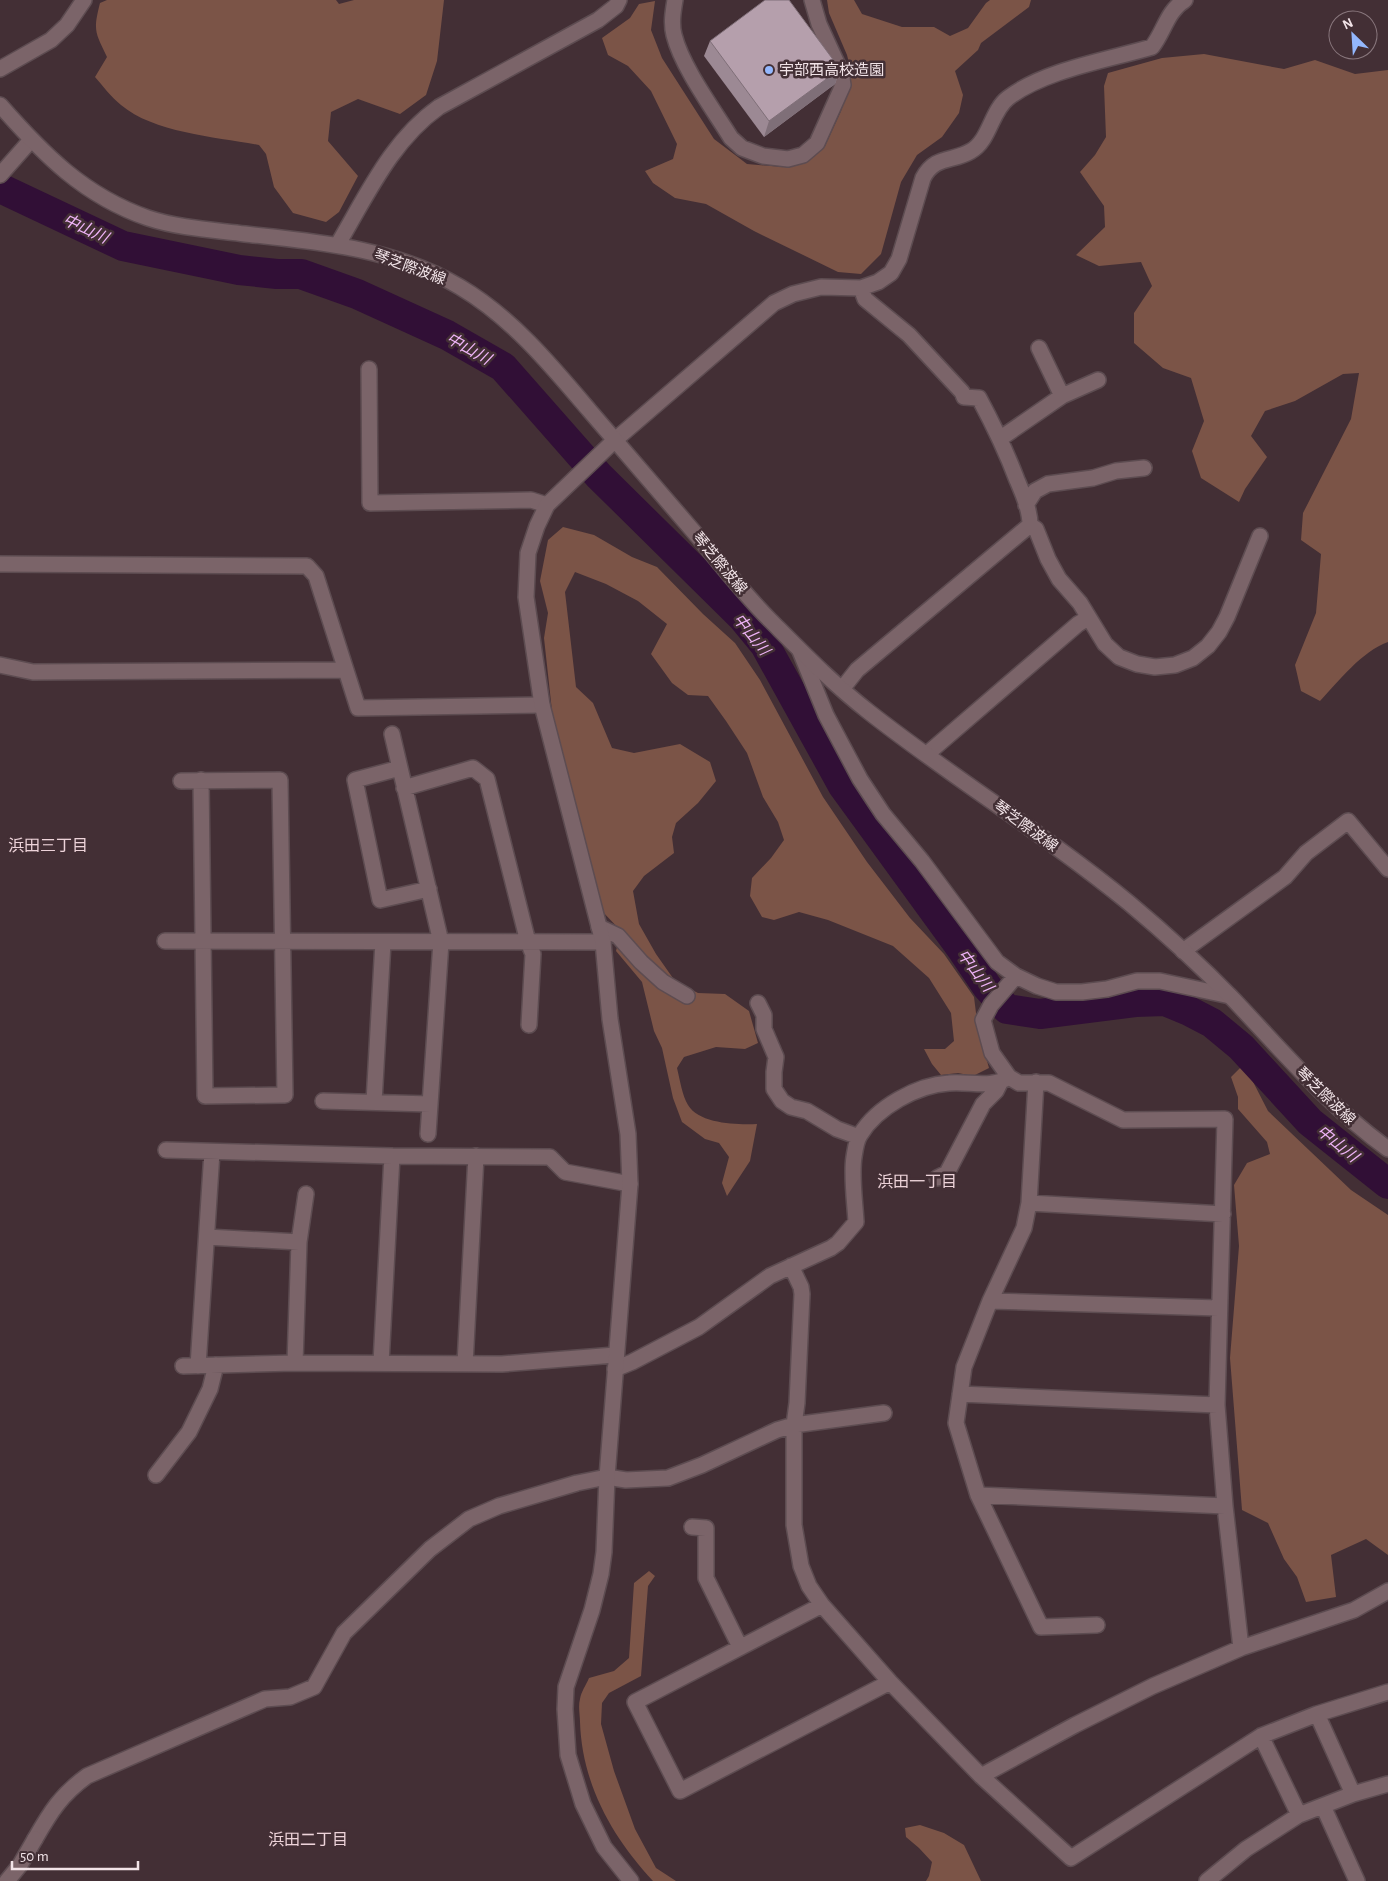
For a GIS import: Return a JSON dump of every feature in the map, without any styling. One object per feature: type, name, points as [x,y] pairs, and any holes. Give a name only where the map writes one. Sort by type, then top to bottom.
[{"type":"street","points":[[0,69],[50,40],[67,25],[84,0]]},
{"type":"street","points":[[338,244],[387,161],[421,119],[439,107],[598,20],[616,6],[619,0]]},
{"type":"street","points":[[675,0],[672,16],[674,34],[681,55],[731,138],[742,148],[764,156],[788,159],[804,155],[817,144],[843,84],[841,72],[819,24],[812,0]]},
{"type":"street","points":[[631,1881],[604,1847],[583,1804],[568,1755],[566,1729],[566,1687],[592,1610],[601,1574],[604,1552],[606,1477],[630,1184],[628,1134],[610,1019],[601,935],[542,705],[526,597],[528,553],[537,526],[547,505],[615,440],[774,303],[793,294],[821,287],[860,288],[878,282],[891,273],[899,259],[923,178],[928,169],[940,161],[971,151],[981,142],[1006,99],[1026,86],[1073,68],[1152,47],[1160,36],[1169,15],[1185,0]]},
{"type":"street","name":"琴芝際波線","points":[[0,105],[31,140],[56,164],[97,194],[118,206],[151,219],[212,230],[338,244],[392,257],[432,272],[464,289],[491,309],[543,356],[756,606],[800,651],[869,712],[1127,901],[1230,996],[1313,1085],[1360,1128],[1388,1149]]},
{"type":"street","points":[[3,167],[31,140]]},
{"type":"street","points":[[860,288],[866,299],[909,335],[962,392],[964,397],[979,398],[1001,438],[1026,505],[1030,517],[1030,525]]},
{"type":"street","points":[[1039,348],[1062,396]]},
{"type":"street","points":[[369,369],[370,503],[531,500],[547,505]]},
{"type":"street","points":[[1001,438],[1062,396],[1098,380]]},
{"type":"street","points":[[1026,505],[1035,491],[1048,484],[1093,478],[1116,471],[1144,468]]},
{"type":"street","points":[[1030,525],[1036,529],[1048,560],[1058,578],[1080,603],[1105,644],[1119,657],[1138,664],[1155,667],[1175,665],[1193,658],[1208,646],[1219,632],[1243,581],[1260,536]]},
{"type":"street","points":[[842,689],[856,670],[1030,525]]},
{"type":"street","points":[[0,564],[307,566],[316,576],[358,708],[542,705]]},
{"type":"street","points":[[928,754],[1078,624],[1088,618]]},
{"type":"street","points":[[800,651],[826,715],[842,747],[883,814],[922,861],[997,962],[1016,976],[1056,992],[1082,992],[1107,989],[1137,981],[1160,981],[1230,996]]},
{"type":"street","points":[[0,665],[33,672],[346,670]]},
{"type":"street","points":[[392,734],[441,942],[428,1134]]},
{"type":"street","points":[[400,768],[354,780],[380,900],[429,889]]},
{"type":"street","points":[[404,788],[473,768],[487,779],[528,942],[533,954],[529,1025]]},
{"type":"street","points":[[181,781],[201,780],[280,780],[285,1095],[205,1096],[201,780]]},
{"type":"street","points":[[1183,951],[1285,877],[1306,853],[1348,821],[1388,869]]},
{"type":"street","points":[[165,941],[528,942],[601,935],[618,936],[641,962],[663,982],[687,996]]},
{"type":"street","points":[[374,1102],[383,942]]},
{"type":"street","points":[[1004,1080],[986,1036],[983,1020],[991,1005],[1016,976]]},
{"type":"street","points":[[758,1003],[764,1015],[764,1029],[776,1057],[774,1089],[782,1101],[791,1107],[807,1111],[837,1129],[859,1137]]},
{"type":"street","points":[[937,1178],[946,1172],[983,1104],[1004,1080]]},
{"type":"street","points":[[212,1152],[207,1237],[190,1366],[295,1363],[502,1364],[632,1362],[699,1327],[770,1276],[838,1243],[856,1222],[854,1159],[859,1137],[871,1122],[890,1106],[903,1096],[920,1089],[933,1084],[951,1082],[977,1084],[1004,1080],[1019,1083],[1049,1083],[1123,1120],[1225,1119],[1223,1214],[1218,1308],[1217,1405],[1225,1506],[1241,1648]]},
{"type":"street","points":[[1036,1082],[1029,1202],[1024,1228],[990,1300],[964,1367],[956,1423],[978,1495],[1041,1627],[1097,1625]]},
{"type":"street","points":[[324,1101],[430,1104]]},
{"type":"street","points":[[166,1150],[392,1156],[550,1157],[566,1172],[630,1184]]},
{"type":"street","points":[[381,1363],[392,1156]]},
{"type":"street","points":[[465,1364],[476,1156]]},
{"type":"street","points":[[295,1363],[299,1242],[306,1194]]},
{"type":"street","points":[[1029,1202],[1223,1214]]},
{"type":"street","points":[[207,1237],[299,1242]]},
{"type":"street","points":[[791,1266],[801,1287],[802,1294],[797,1403],[794,1425],[794,1525],[796,1546],[809,1586],[822,1604],[890,1682],[981,1776],[1071,1858],[1261,1736],[1317,1714],[1388,1692]]},
{"type":"street","points":[[990,1300],[1218,1308]]},
{"type":"street","points":[[156,1475],[189,1432],[210,1389],[216,1365]]},
{"type":"street","points":[[960,1394],[1217,1405]]},
{"type":"street","points":[[7,1881],[20,1865],[52,1808],[72,1786],[87,1776],[265,1699],[290,1697],[314,1687],[344,1633],[430,1549],[469,1519],[499,1506],[577,1483],[606,1477],[626,1480],[668,1478],[702,1465],[777,1430],[794,1425],[884,1413]]},
{"type":"street","points":[[978,1495],[1225,1506]]},
{"type":"street","points":[[692,1527],[706,1528],[706,1578],[740,1647]]},
{"type":"street","points":[[981,1776],[1075,1725],[1136,1695],[1241,1648],[1354,1610],[1388,1592]]},
{"type":"street","points":[[822,1604],[635,1702],[680,1791],[890,1682]]},
{"type":"street","points":[[1317,1714],[1353,1794]]},
{"type":"street","points":[[1261,1736],[1299,1815]]},
{"type":"street","points":[[1207,1881],[1246,1849],[1299,1815],[1353,1794],[1388,1784]]},
{"type":"street","points":[[1323,1806],[1357,1881]]},
{"type":"shaded area","points":[[107,0],[336,0],[339,4],[354,0],[444,0],[437,61],[426,95],[400,114],[358,99],[331,112],[328,141],[358,176],[339,212],[326,222],[293,213],[274,187],[266,154],[259,145],[168,128],[135,114],[114,99],[95,77],[107,57],[96,31],[96,20],[100,3]]},
{"type":"shaded area","points":[[827,0],[854,0],[862,14],[902,27],[934,27],[950,36],[968,28],[990,0],[1031,0],[1029,7],[981,43],[978,50],[955,71],[963,95],[959,113],[942,137],[917,155],[901,182],[881,254],[861,274],[838,272],[754,231],[706,204],[675,198],[653,183],[645,171],[673,159],[677,144],[651,91],[628,66],[608,55],[602,38],[630,18],[639,4],[655,1],[651,30],[662,58],[714,139],[747,164],[784,167],[825,146],[841,111],[852,75],[847,55],[829,13]]},
{"type":"shaded area","points":[[1204,54],[1284,69],[1315,60],[1355,74],[1388,70],[1388,642],[1369,652],[1320,701],[1301,691],[1295,665],[1316,613],[1321,554],[1301,540],[1303,513],[1351,419],[1359,373],[1343,374],[1295,401],[1265,411],[1251,436],[1267,457],[1245,489],[1239,502],[1201,478],[1192,451],[1204,421],[1191,378],[1163,368],[1134,343],[1134,313],[1152,286],[1141,262],[1099,266],[1076,255],[1105,227],[1104,206],[1080,172],[1095,155],[1106,137],[1104,86],[1108,73],[1162,58]]},
{"type":"shaded area","points":[[563,527],[594,535],[632,557],[657,567],[703,614],[735,643],[760,680],[823,797],[867,862],[910,918],[944,954],[974,997],[978,1029],[989,1068],[973,1076],[958,1073],[941,1075],[932,1064],[924,1049],[945,1049],[954,1041],[951,1013],[929,978],[893,946],[828,920],[799,912],[774,920],[762,917],[750,896],[752,878],[771,858],[784,840],[778,822],[763,797],[747,753],[708,696],[688,695],[672,683],[651,654],[667,624],[638,601],[606,584],[575,572],[565,592],[576,687],[593,703],[612,748],[634,753],[680,744],[710,762],[716,781],[698,803],[676,823],[672,837],[674,853],[644,876],[633,891],[639,924],[656,954],[675,981],[698,993],[725,994],[749,1011],[758,1043],[745,1049],[716,1047],[684,1057],[677,1068],[684,1097],[693,1111],[710,1120],[757,1124],[750,1161],[727,1196],[722,1183],[729,1157],[719,1143],[705,1139],[682,1122],[673,1098],[662,1048],[654,1031],[642,982],[616,951],[621,931],[601,910],[552,711],[544,638],[548,613],[540,581],[548,540]]},
{"type":"shaded area","points":[[1241,1067],[1248,1072],[1268,1111],[1351,1190],[1388,1215],[1388,1555],[1366,1539],[1331,1555],[1336,1597],[1306,1602],[1297,1577],[1284,1559],[1268,1523],[1242,1510],[1230,1358],[1239,1246],[1234,1185],[1247,1163],[1270,1154],[1267,1142],[1238,1109],[1238,1097],[1231,1077]]},
{"type":"shaded area","points":[[649,1571],[655,1576],[648,1586],[641,1676],[609,1693],[602,1703],[601,1724],[614,1771],[635,1829],[656,1868],[676,1881],[653,1881],[612,1828],[593,1788],[586,1767],[582,1745],[579,1708],[581,1694],[589,1678],[614,1671],[629,1658],[634,1583]]},
{"type":"shaded area","points":[[920,1825],[944,1833],[964,1845],[981,1881],[926,1881],[932,1862],[906,1837],[905,1828]]},
{"type":"building","name":"宇部西高校造園","points":[[765,0],[789,0],[840,69],[769,121],[710,41]]},
{"type":"waterway","name":"中山川","points":[[0,188],[123,246],[239,270],[277,274],[301,274],[357,294],[447,335],[503,367],[599,476],[742,617],[765,645],[843,786],[988,988],[1007,1009],[1040,1014],[1135,1002],[1165,1001],[1187,1010],[1212,1023],[1241,1047],[1310,1122],[1388,1184]]},
{"type":"place","name":"宇部西高校造園","points":[[769,70]]},
{"type":"district","name":"浜田三丁目","points":[[48,845]]},
{"type":"district","name":"浜田一丁目","points":[[917,1181]]},
{"type":"district","name":"浜田二丁目","points":[[308,1839]]}]
